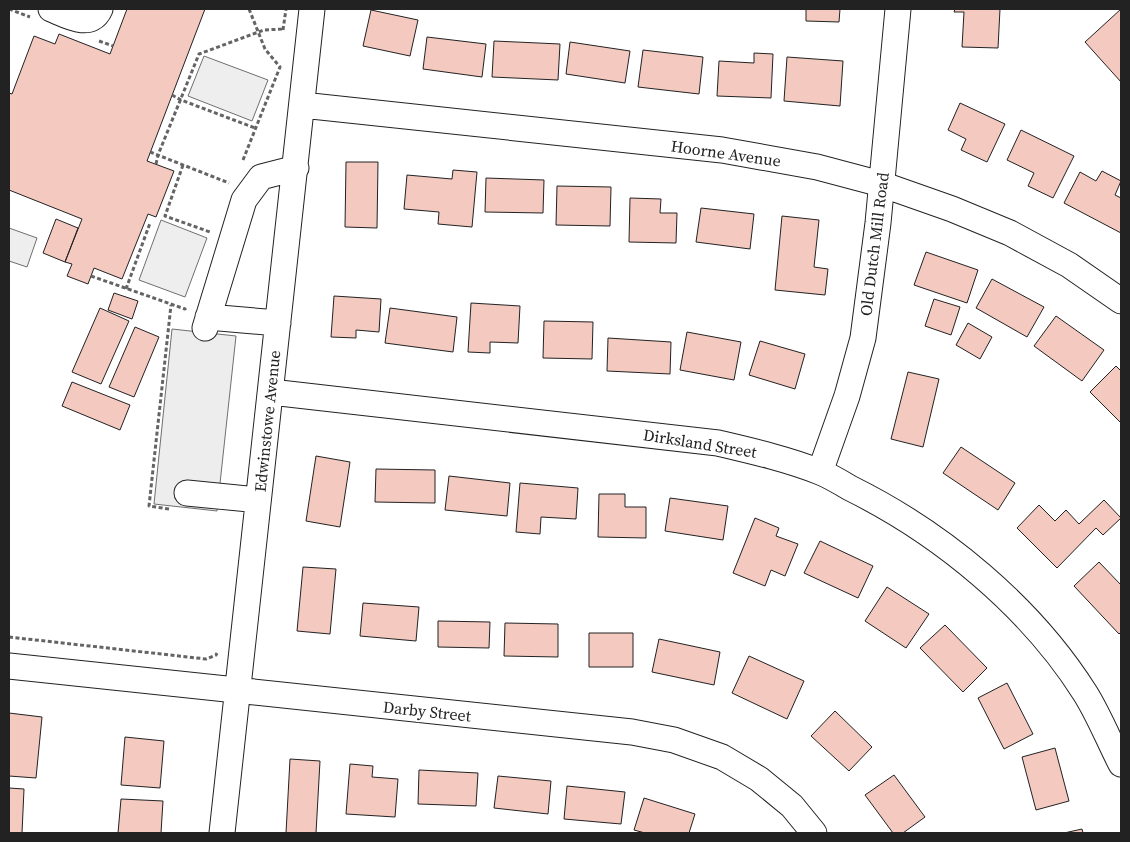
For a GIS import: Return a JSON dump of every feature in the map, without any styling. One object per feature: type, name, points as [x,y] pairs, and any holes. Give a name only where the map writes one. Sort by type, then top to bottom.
[{"type":"street","points":[[51,9],[79,20],[86,20],[98,13],[100,9]]},
{"type":"street","name":"Edwinstowe Avenue","points":[[222,833],[312,9]]},
{"type":"street","name":"Old Dutch Mill Road","points":[[820,472],[847,396],[863,338],[881,184],[898,9]]},
{"type":"street","name":"Hoorne Avenue","points":[[302,105],[722,150],[817,167],[881,184],[952,208],[1010,232],[1069,265],[1121,300]]},
{"type":"street","points":[[278,323],[207,323],[244,200],[261,177],[296,168]]},
{"type":"street","name":"Dirksland Street","points":[[271,392],[718,443],[766,454],[820,472],[885,505],[932,537],[983,576],[1020,612],[1059,658],[1085,693],[1121,764]]},
{"type":"street","points":[[182,501],[258,500]]},
{"type":"street","name":"Darby Street","points":[[9,666],[632,732],[674,740],[722,757],[759,779],[792,806],[814,833]]},
{"type":"path","points":[[249,9],[265,50],[280,67]]},
{"type":"path","points":[[283,39],[286,9]]},
{"type":"path","points":[[156,164],[199,54],[264,30],[284,30]]},
{"type":"path","points":[[279,84],[281,57]]},
{"type":"path","points":[[250,159],[243,162],[280,67]]},
{"type":"path","points":[[172,95],[255,128]]},
{"type":"path","points":[[150,152],[234,185]]},
{"type":"path","points":[[183,165],[165,216],[215,233]]},
{"type":"path","points":[[126,289],[150,223]]},
{"type":"path","points":[[91,276],[185,309],[188,301]]},
{"type":"path","points":[[170,305],[149,506],[182,501]]},
{"type":"shaded area","points":[[204,56],[268,80],[252,121],[188,96]]},
{"type":"shaded area","points":[[161,220],[207,238],[185,297],[139,280]]},
{"type":"shaded area","points":[[9,228],[37,238],[27,267],[9,261]]},
{"type":"shaded area","points":[[172,329],[236,336],[217,511],[154,504]]},
{"type":"building","points":[[127,9],[205,9],[147,161],[174,171],[156,217],[148,214],[122,279],[94,268],[88,284],[67,276],[72,264],[65,262],[82,219],[9,190],[9,93],[12,94],[34,36],[55,44],[59,34],[110,54]]},
{"type":"building","points":[[806,9],[840,9],[839,22],[806,21]]},
{"type":"building","points":[[955,9],[1000,9],[998,48],[962,47],[964,12],[954,12]]},
{"type":"building","points":[[1121,9],[1121,82],[1085,42]]},
{"type":"building","points":[[371,10],[418,20],[410,56],[363,46]]},
{"type":"building","points":[[427,37],[486,44],[482,77],[423,69]]},
{"type":"building","points":[[494,41],[560,44],[558,80],[492,77]]},
{"type":"building","points":[[570,42],[630,51],[625,83],[566,74]]},
{"type":"building","points":[[643,50],[703,57],[699,94],[638,87]]},
{"type":"building","points":[[754,53],[773,54],[771,98],[717,96],[719,61],[754,63]]},
{"type":"building","points":[[787,57],[843,61],[840,106],[784,101]]},
{"type":"building","points":[[960,103],[1005,124],[987,162],[961,150],[966,139],[948,130]]},
{"type":"building","points":[[1021,130],[1074,156],[1053,198],[1028,186],[1034,173],[1007,160]]},
{"type":"building","points":[[346,162],[378,162],[377,228],[345,227]]},
{"type":"building","points":[[453,170],[477,172],[472,227],[438,224],[439,212],[404,209],[407,175],[452,179]]},
{"type":"building","points":[[1102,171],[1121,181],[1115,195],[1121,198],[1121,233],[1064,203],[1080,172],[1096,181]]},
{"type":"building","points":[[486,178],[544,180],[543,213],[485,212]]},
{"type":"building","points":[[557,186],[611,187],[610,226],[556,225]]},
{"type":"building","points":[[630,198],[661,199],[660,213],[677,213],[676,243],[629,242]]},
{"type":"building","points":[[701,208],[754,214],[750,249],[696,242]]},
{"type":"building","points":[[782,216],[819,220],[814,267],[828,269],[825,295],[775,290]]},
{"type":"building","points":[[56,219],[78,228],[65,262],[43,253]]},
{"type":"building","points":[[926,252],[978,270],[967,303],[914,285]]},
{"type":"building","points":[[992,279],[1044,307],[1027,337],[976,308]]},
{"type":"building","points":[[114,293],[138,301],[132,319],[108,310]]},
{"type":"building","points":[[334,296],[381,299],[379,332],[356,330],[356,338],[331,337]]},
{"type":"building","points":[[934,299],[960,307],[951,335],[925,326]]},
{"type":"building","points":[[471,303],[520,306],[518,343],[490,342],[490,353],[468,352]]},
{"type":"building","points":[[100,308],[129,321],[101,384],[72,372]]},
{"type":"building","points":[[390,308],[457,317],[453,352],[385,343]]},
{"type":"building","points":[[1056,316],[1104,350],[1082,381],[1034,346]]},
{"type":"building","points":[[544,321],[593,322],[592,359],[543,358]]},
{"type":"building","points":[[968,323],[992,337],[980,359],[956,345]]},
{"type":"building","points":[[135,327],[159,337],[134,397],[109,387]]},
{"type":"building","points":[[687,332],[741,342],[734,380],[680,370]]},
{"type":"building","points":[[608,338],[671,342],[670,374],[607,371]]},
{"type":"building","points":[[760,341],[805,354],[795,389],[749,375]]},
{"type":"building","points":[[1116,366],[1121,371],[1121,423],[1090,392]]},
{"type":"building","points":[[908,372],[939,379],[923,447],[891,439]]},
{"type":"building","points":[[72,382],[130,405],[120,430],[62,406]]},
{"type":"building","points":[[961,447],[1015,483],[998,510],[943,473]]},
{"type":"building","points":[[316,456],[350,462],[340,527],[306,521]]},
{"type":"building","points":[[376,469],[435,470],[435,503],[375,502]]},
{"type":"building","points":[[449,476],[510,483],[507,516],[445,510]]},
{"type":"building","points":[[520,483],[578,488],[576,519],[541,517],[540,534],[516,532]]},
{"type":"building","points":[[599,494],[625,494],[625,507],[646,507],[646,538],[598,537]]},
{"type":"building","points":[[670,498],[728,506],[723,540],[665,531]]},
{"type":"building","points":[[1104,500],[1121,518],[1103,535],[1096,528],[1057,568],[1017,528],[1039,505],[1055,521],[1066,510],[1079,524]]},
{"type":"building","points":[[755,518],[779,528],[776,536],[798,544],[785,576],[771,570],[765,586],[733,573]]},
{"type":"building","points":[[820,541],[873,566],[858,598],[804,573]]},
{"type":"building","points":[[1099,562],[1121,585],[1121,632],[1119,634],[1074,586]]},
{"type":"building","points":[[303,567],[336,569],[330,634],[297,631]]},
{"type":"building","points":[[887,587],[929,614],[906,648],[865,621]]},
{"type":"building","points":[[363,603],[419,607],[416,641],[360,636]]},
{"type":"building","points":[[438,621],[490,622],[489,648],[438,647]]},
{"type":"building","points":[[505,623],[558,624],[558,657],[504,656]]},
{"type":"building","points":[[945,625],[987,668],[963,692],[920,648]]},
{"type":"building","points":[[589,633],[633,633],[633,667],[589,667]]},
{"type":"building","points":[[659,639],[720,652],[714,685],[652,672]]},
{"type":"building","points":[[749,656],[804,681],[787,719],[732,693]]},
{"type":"building","points":[[1007,683],[1033,734],[1004,749],[978,698]]},
{"type":"building","points":[[835,711],[872,747],[849,771],[811,736]]},
{"type":"building","points":[[9,713],[42,717],[36,778],[9,776]]},
{"type":"building","points":[[125,737],[164,741],[160,788],[121,785]]},
{"type":"building","points":[[1055,748],[1069,801],[1036,810],[1022,757]]},
{"type":"building","points":[[290,759],[320,761],[316,833],[286,833]]},
{"type":"building","points":[[350,764],[373,766],[372,777],[398,779],[395,817],[346,814]]},
{"type":"building","points":[[419,770],[478,773],[476,806],[418,804]]},
{"type":"building","points":[[894,775],[925,817],[903,833],[893,833],[865,795]]},
{"type":"building","points":[[498,776],[551,781],[548,814],[494,808]]},
{"type":"building","points":[[567,786],[625,792],[621,824],[564,819]]},
{"type":"building","points":[[9,788],[24,789],[22,833],[9,833]]},
{"type":"building","points":[[644,798],[695,814],[689,833],[645,833],[634,830]]},
{"type":"building","points":[[121,799],[163,801],[161,833],[118,833]]},
{"type":"building","points":[[1082,829],[1083,833],[1064,833]]}]
